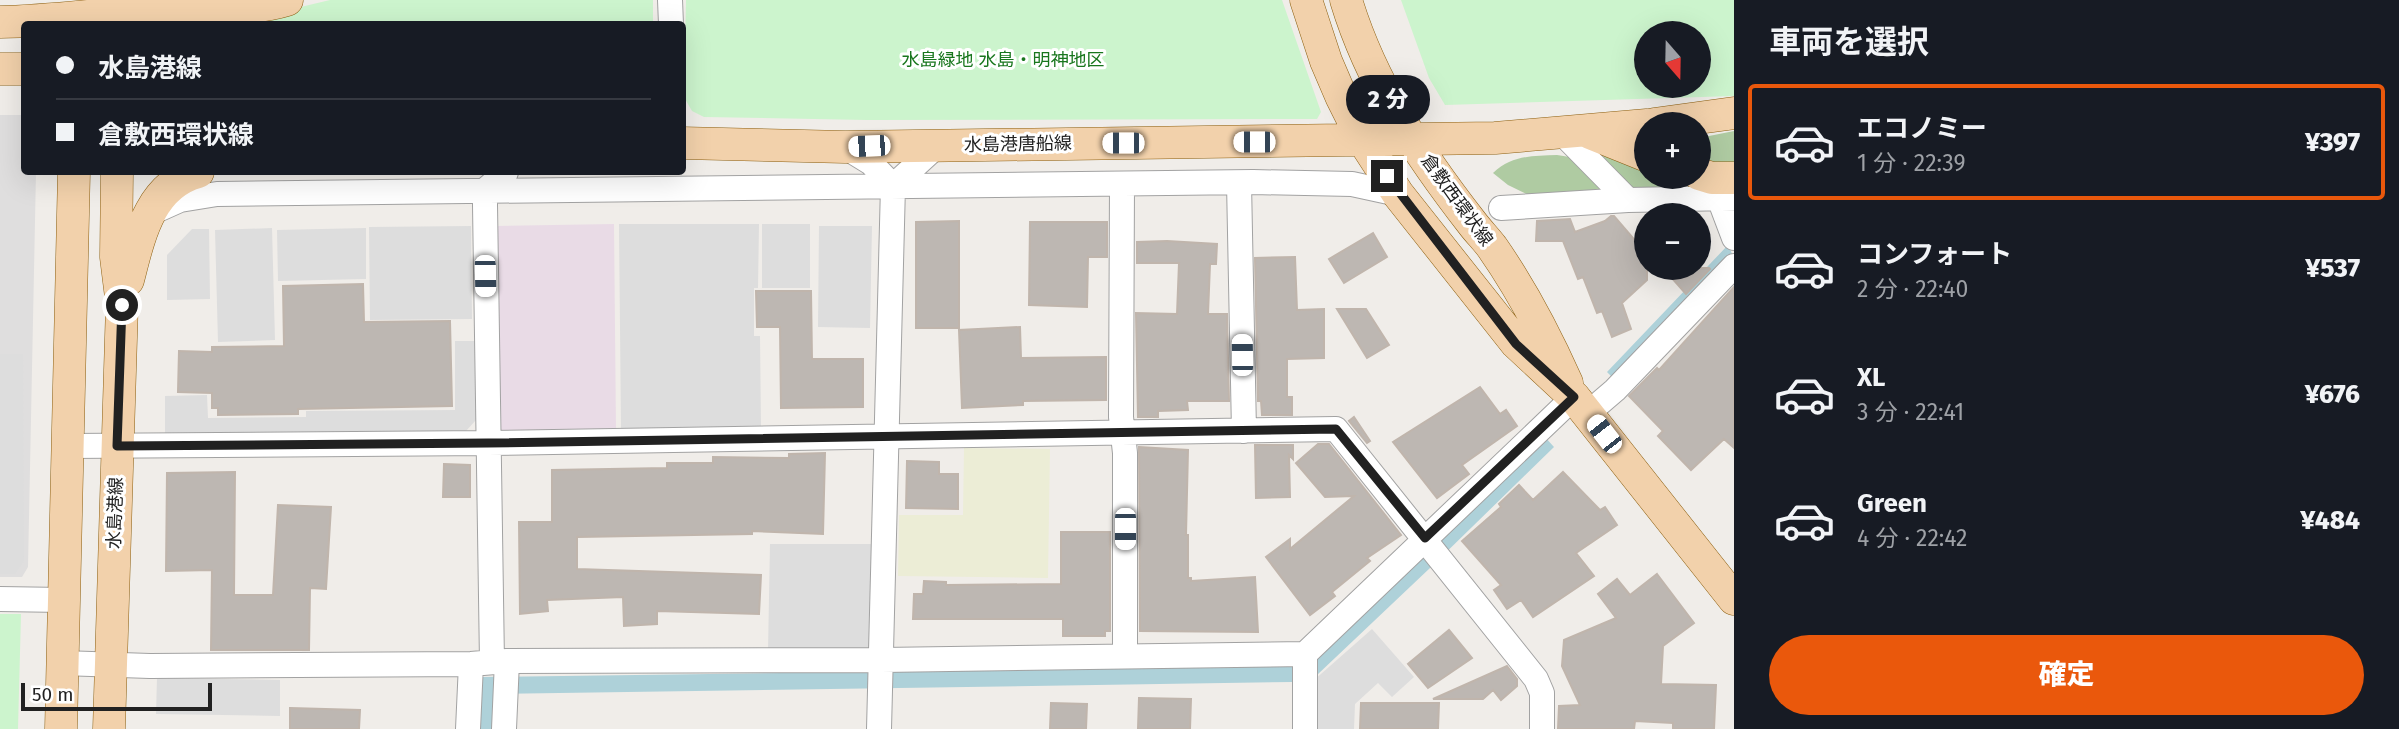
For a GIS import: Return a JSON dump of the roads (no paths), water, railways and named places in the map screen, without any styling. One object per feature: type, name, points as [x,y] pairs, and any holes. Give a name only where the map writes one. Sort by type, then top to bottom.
[{"type":"main road","points":[[0,22],[77,14],[248,7],[287,0]]},
{"type":"main road","name":"倉敷西環状線","points":[[1306,0],[1326,61],[1363,140],[1398,194],[1516,344],[1581,405],[1734,599]]},
{"type":"main road","name":"倉敷西環状線","points":[[1346,0],[1374,75],[1392,109],[1499,258],[1541,325],[1581,405]]},
{"type":"main road","points":[[0,69],[21,69]]},
{"type":"main road","points":[[1711,116],[1734,113]]},
{"type":"main road","name":"水島港唐船線","points":[[686,143],[845,147],[1363,140],[1574,133],[1634,126]]},
{"type":"main road","points":[[1574,133],[1634,152]]},
{"type":"main road","points":[[686,156],[845,147]]},
{"type":"main road","points":[[61,729],[74,175]]},
{"type":"main road","name":"水島港線","points":[[109,729],[122,305],[116,257],[117,175]]},
{"type":"main road","points":[[122,305],[142,225],[155,200],[174,183],[191,175]]},
{"type":"street","points":[[670,0],[671,21]]},
{"type":"street","points":[[1574,133],[1628,200]]},
{"type":"street","points":[[893,186],[939,144]]},
{"type":"street","points":[[845,147],[871,163],[893,186],[879,729]]},
{"type":"street","points":[[467,175],[485,190]]},
{"type":"street","points":[[485,190],[502,175]]},
{"type":"street","points":[[150,214],[180,200],[217,194],[1239,183],[1352,184],[1398,194]]},
{"type":"street","points":[[1239,183],[1244,431]]},
{"type":"street","points":[[1122,184],[1121,417],[1125,656]]},
{"type":"street","points":[[1501,208],[1628,200],[1720,185],[1734,238]]},
{"type":"street","points":[[485,190],[488,443],[496,672],[504,729]]},
{"type":"street","points":[[62,663],[496,672],[881,673],[1125,656],[1305,665],[1433,548],[1581,405],[1615,390],[1732,268]]},
{"type":"street","points":[[68,446],[488,443],[1336,429],[1536,679],[1542,694],[1542,729]]},
{"type":"street","points":[[0,600],[63,600]]},
{"type":"street","points":[[1305,665],[1305,729]]},
{"type":"street","points":[[468,729],[496,672]]},
{"type":"water","points":[[1728,245],[1734,258],[1614,379],[1607,372],[1695,280],[1711,280],[1711,263]]},
{"type":"water","points":[[1544,436],[1554,447],[1317,675],[1292,682],[497,694],[495,729],[480,729],[482,677],[1291,666]]},
{"type":"park label","name":"水島緑地 水島・明神地区","points":[[1003,60]]}]
